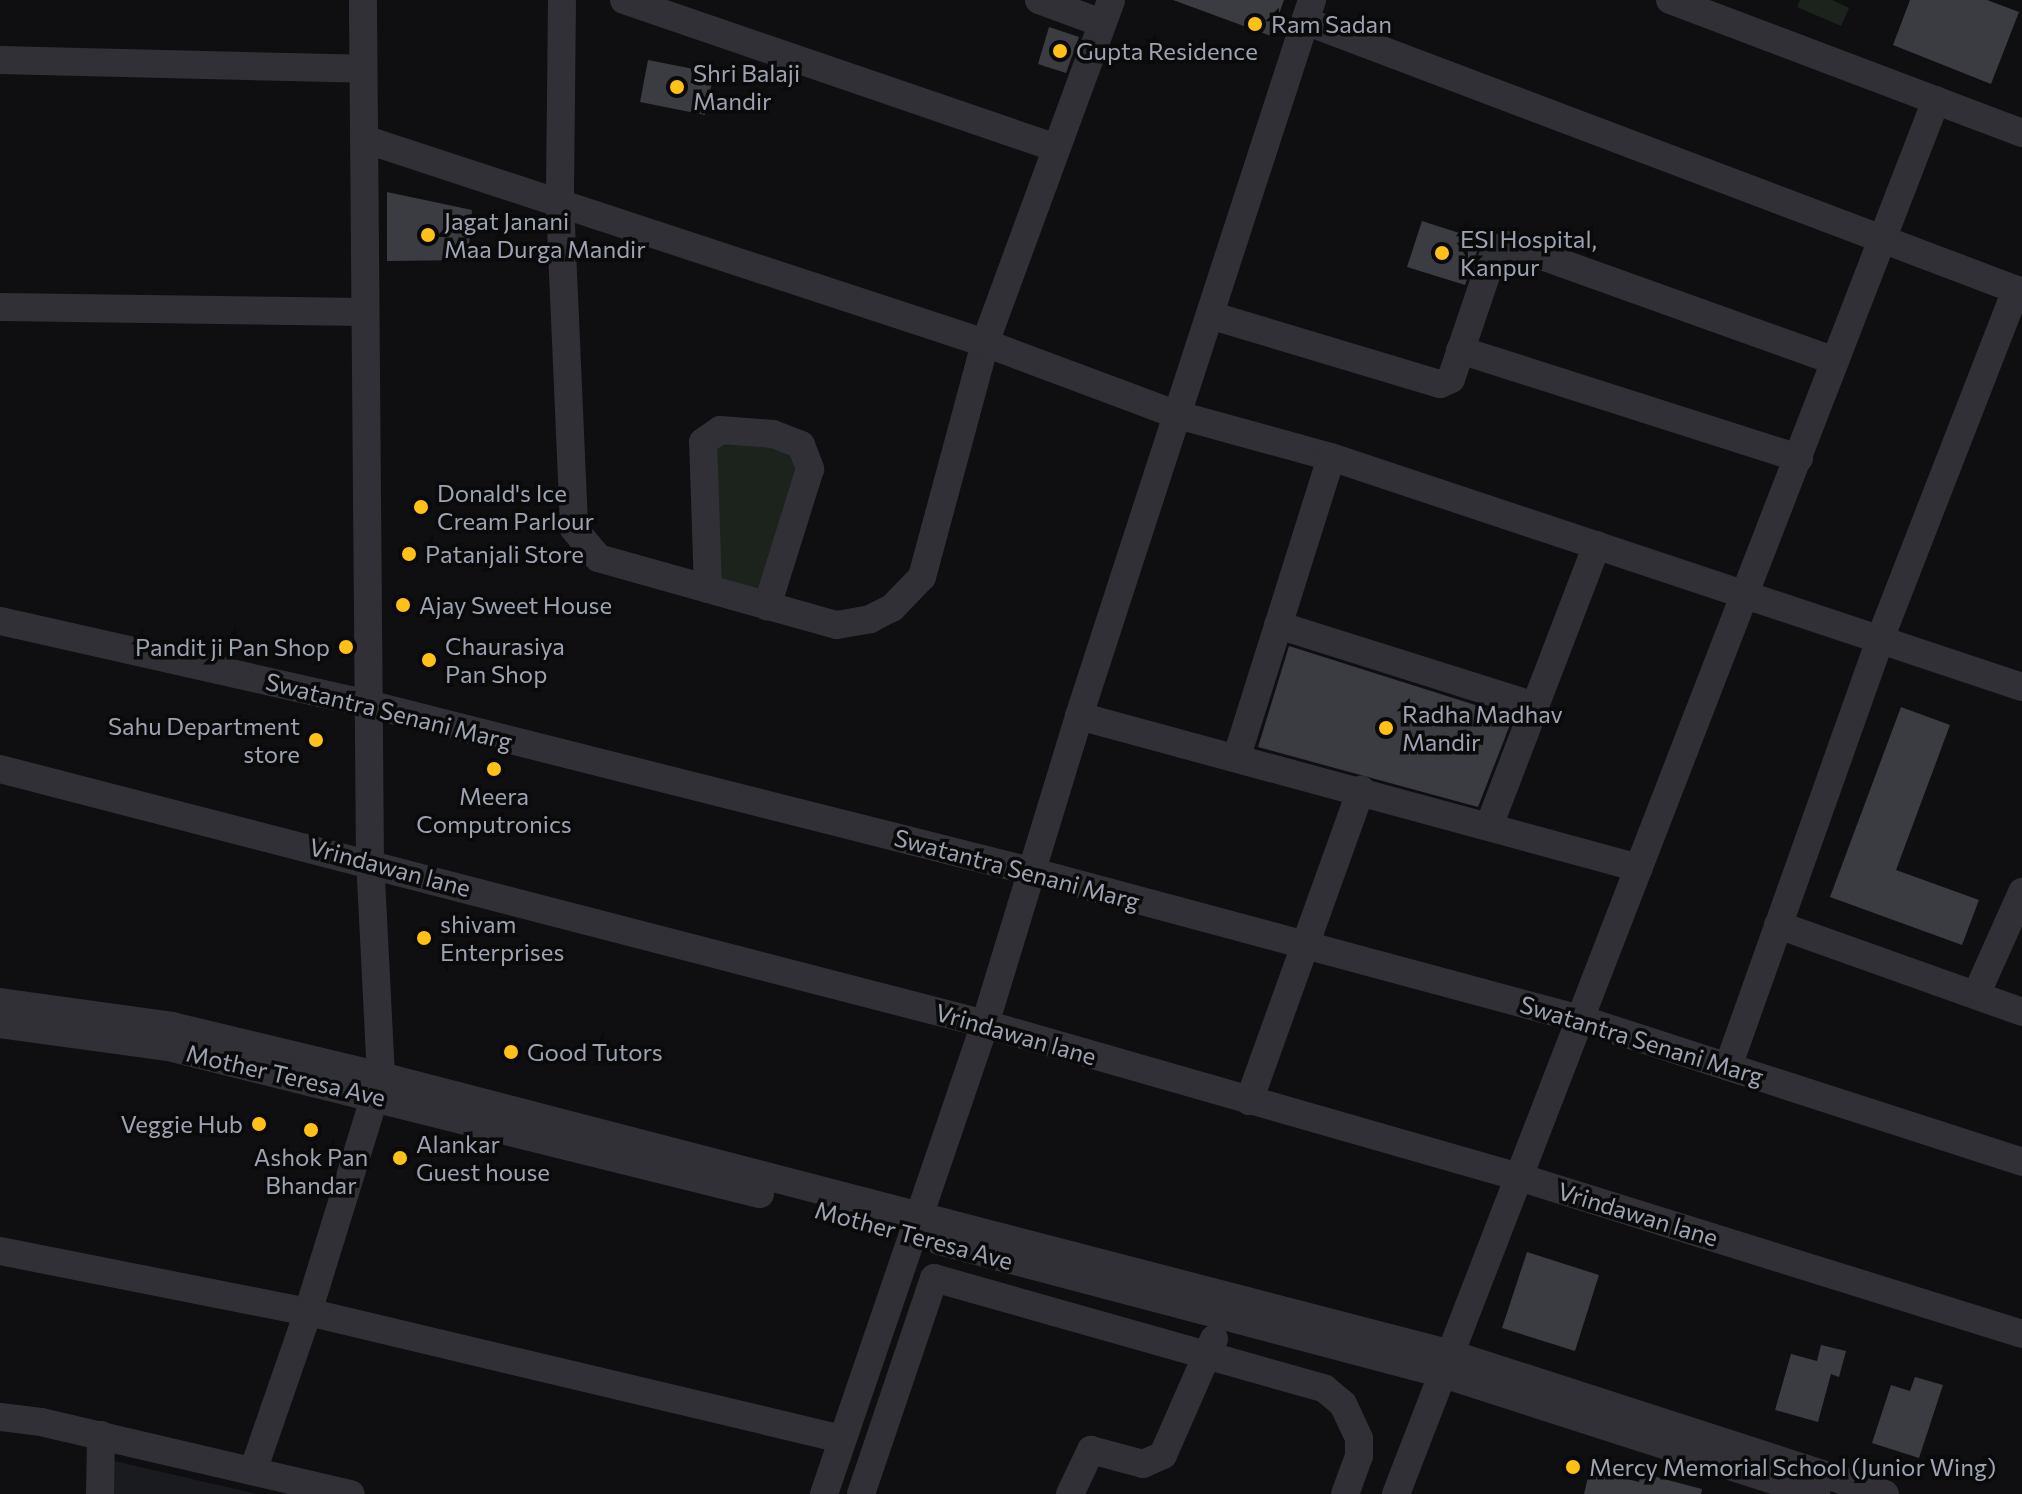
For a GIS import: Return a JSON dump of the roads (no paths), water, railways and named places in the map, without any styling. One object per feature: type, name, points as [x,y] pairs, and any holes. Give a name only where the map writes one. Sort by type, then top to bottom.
[{"type":"street","points":[[253,1471],[308,1312],[378,1086],[370,861],[363,0]]},
{"type":"street","points":[[562,0],[560,204],[574,529],[598,558],[837,625],[870,619],[912,592],[922,577],[985,343],[1106,11],[1039,0]]},
{"type":"street","points":[[624,0],[1056,148]]},
{"type":"street","points":[[1670,0],[2022,133]]},
{"type":"street","points":[[824,1494],[985,1024],[1079,716],[1213,316],[1309,11],[1882,240],[2019,291],[1880,639],[1729,1064]]},
{"type":"street","points":[[0,60],[363,69]]},
{"type":"street","points":[[1396,1494],[1936,100]]},
{"type":"street","points":[[364,139],[985,343],[1178,415],[1331,457],[2022,687]]},
{"type":"street","points":[[1213,316],[1429,384],[1451,379],[1495,249],[1511,245],[1835,361]]},
{"type":"street","points":[[0,307],[365,312]]},
{"type":"street","points":[[1460,350],[1799,458]]},
{"type":"street","points":[[708,589],[703,442],[720,430],[773,434],[801,445],[810,469],[767,606]]},
{"type":"street","points":[[1237,756],[1331,457]]},
{"type":"street","points":[[1489,826],[1597,545]]},
{"type":"street","name":"Swatantra Senani Marg","points":[[0,621],[368,704],[1030,871],[1580,1019],[1729,1064],[2022,1162]]},
{"type":"street","points":[[1278,625],[1535,706]]},
{"type":"street","points":[[1079,716],[1237,756],[1639,868]]},
{"type":"street","name":"Vrindawan lane","points":[[0,769],[370,861],[985,1024],[1519,1177],[2022,1334]]},
{"type":"street","points":[[1249,1101],[1308,947],[1361,790]]},
{"type":"street","points":[[1976,995],[2022,892]]},
{"type":"street","points":[[1778,925],[2022,1012]]},
{"type":"street","points":[[0,1002],[172,1026],[378,1086],[1447,1364],[1885,1494]]},
{"type":"street","name":"Mother Teresa Ave","points":[[0,1024],[168,1047],[378,1086]]},
{"type":"street","points":[[0,1251],[308,1312],[842,1439]]},
{"type":"street","points":[[861,1494],[934,1278],[1325,1389],[1343,1404],[1359,1439],[1359,1456],[1345,1494]]},
{"type":"street","points":[[1070,1494],[1091,1450],[1143,1464],[1159,1459],[1208,1355],[1225,1307]]},
{"type":"street","points":[[1447,1364],[1816,1494]]},
{"type":"street","points":[[0,1417],[101,1435],[351,1494]]},
{"type":"street","points":[[100,1494],[101,1435]]},
{"type":"place","name":"Ram Sadan","points":[[1255,24]]},
{"type":"place","name":"Gupta Residence","points":[[1060,51]]},
{"type":"place","name":"Shri Balaji Mandir","points":[[677,87]]},
{"type":"place","name":"Jagat Janani Maa Durga Mandir","points":[[428,235]]},
{"type":"place","name":"ESI Hospital, Kanpur","points":[[1442,253]]},
{"type":"place","name":"Donald's Ice Cream Parlour","points":[[421,507]]},
{"type":"place","name":"Patanjali Store","points":[[409,554]]},
{"type":"place","name":"Ajay Sweet House","points":[[403,605]]},
{"type":"place","name":"Pandit ji Pan Shop","points":[[346,647]]},
{"type":"place","name":"Chaurasiya Pan Shop","points":[[429,660]]},
{"type":"place","name":"Radha Madhav Mandir","points":[[1386,728]]},
{"type":"place","name":"Sahu Department store","points":[[316,740]]},
{"type":"place","name":"Meera Computronics","points":[[494,769]]},
{"type":"place","name":"shivam Enterprises","points":[[424,938]]},
{"type":"place","name":"Good Tutors","points":[[511,1052]]},
{"type":"place","name":"Veggie Hub","points":[[259,1124]]},
{"type":"place","name":"Ashok Pan Bhandar","points":[[311,1130]]},
{"type":"place","name":"Alankar Guest house","points":[[400,1158]]},
{"type":"place","name":"Mercy Memorial School (Junior Wing)","points":[[1573,1467]]}]
